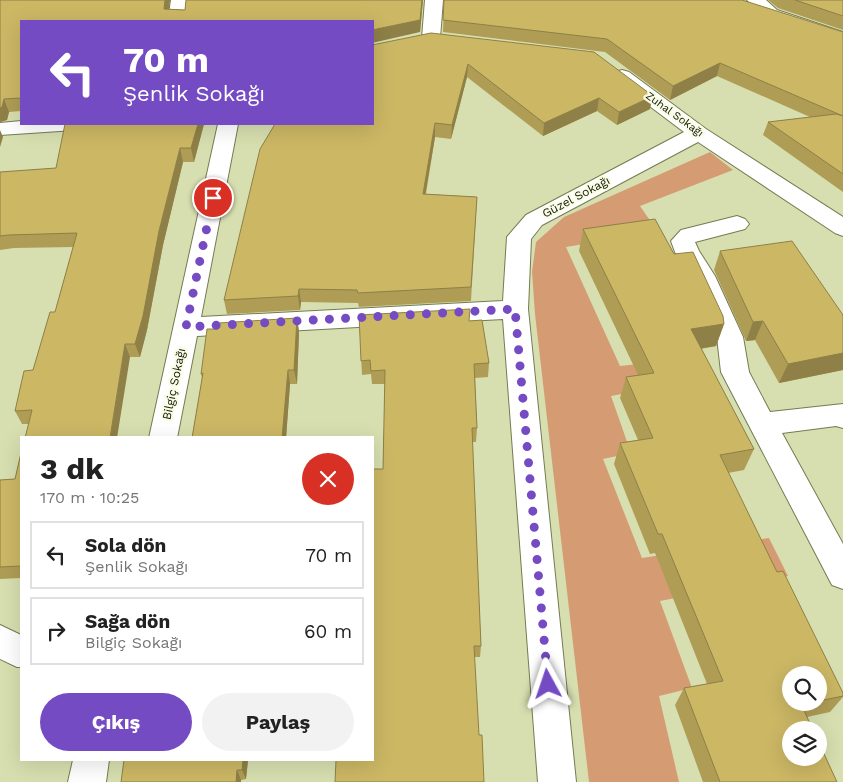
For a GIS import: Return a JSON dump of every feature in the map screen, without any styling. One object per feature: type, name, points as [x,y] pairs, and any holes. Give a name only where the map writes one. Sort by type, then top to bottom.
[{"type":"street","points":[[177,20],[180,0]]},
{"type":"street","points":[[430,41],[434,0]]},
{"type":"street","points":[[756,0],[771,14]]},
{"type":"street","points":[[738,5],[843,38]]},
{"type":"street","name":"Zuhal Sokağı","points":[[606,64],[699,133],[843,228]]},
{"type":"street","points":[[0,129],[60,125]]},
{"type":"street","name":"Bilgiç Sokağı","points":[[163,436],[228,125]]},
{"type":"street","name":"Güzel Sokağı","points":[[556,782],[515,309],[519,237],[534,220],[699,133]]},
{"type":"street","points":[[736,224],[689,235],[683,241],[687,252],[703,276],[730,337],[735,372],[843,575]]},
{"type":"street","points":[[186,327],[515,309]]},
{"type":"street","points":[[763,424],[841,414],[843,417]]},
{"type":"street","points":[[0,642],[20,651]]},
{"type":"street","points":[[87,782],[91,761]]},
{"type":"shaded area","points":[[710,152],[733,170],[640,206],[658,232],[566,247],[620,366],[693,358],[703,379],[611,396],[631,453],[603,459],[642,558],[769,538],[788,576],[660,601],[692,688],[659,696],[679,782],[589,782],[535,314],[532,272],[536,242],[564,217]]},
{"type":"building","points":[[0,0],[165,0],[164,9],[185,10],[186,0],[422,0],[420,20],[374,30],[374,20],[20,20],[20,98],[4,99],[0,108]]},
{"type":"building","points":[[444,0],[742,0],[843,32],[843,116],[720,63],[673,86],[607,39],[443,20]]},
{"type":"building","points":[[795,0],[843,0],[843,16]]},
{"type":"building","points":[[431,33],[594,52],[653,96],[619,112],[599,98],[544,123],[468,64],[452,125],[435,123],[423,194],[477,197],[471,287],[358,293],[357,290],[299,289],[298,296],[224,300],[260,149],[274,125],[374,125],[374,45]]},
{"type":"building","points":[[836,114],[843,116],[843,174],[768,122]]},
{"type":"building","points":[[65,125],[198,125],[191,148],[180,148],[159,231],[143,316],[135,344],[125,344],[110,436],[26,436],[32,410],[15,411],[24,371],[33,370],[50,312],[55,312],[77,233],[0,236],[0,172],[56,168]]},
{"type":"building","points":[[655,219],[674,254],[693,252],[723,316],[724,324],[691,329],[754,449],[720,455],[777,572],[783,571],[843,693],[843,696],[827,699],[827,666],[782,666],[782,711],[804,711],[809,721],[782,721],[782,766],[827,766],[827,760],[837,782],[720,782],[684,688],[723,681],[662,534],[658,534],[620,443],[653,438],[626,377],[654,373],[583,229]]},
{"type":"building","points":[[792,241],[843,315],[843,353],[788,364],[763,321],[753,322],[720,251]]},
{"type":"building","points":[[470,309],[469,321],[482,320],[489,363],[474,364],[477,428],[472,428],[481,646],[474,646],[479,735],[482,735],[484,782],[335,782],[336,761],[374,761],[374,469],[383,469],[385,370],[371,371],[370,360],[361,361],[359,315]]},
{"type":"building","points":[[297,318],[294,370],[288,370],[282,436],[192,436],[203,373],[201,374],[207,329],[217,329],[219,323]]},
{"type":"building","points":[[20,457],[20,566],[0,567],[0,480],[15,479]]},
{"type":"building","points":[[124,761],[243,761],[242,770],[237,770],[236,782],[121,782]]},
{"type":"route","points":[[213,198],[186,327],[515,309],[548,684]]}]
